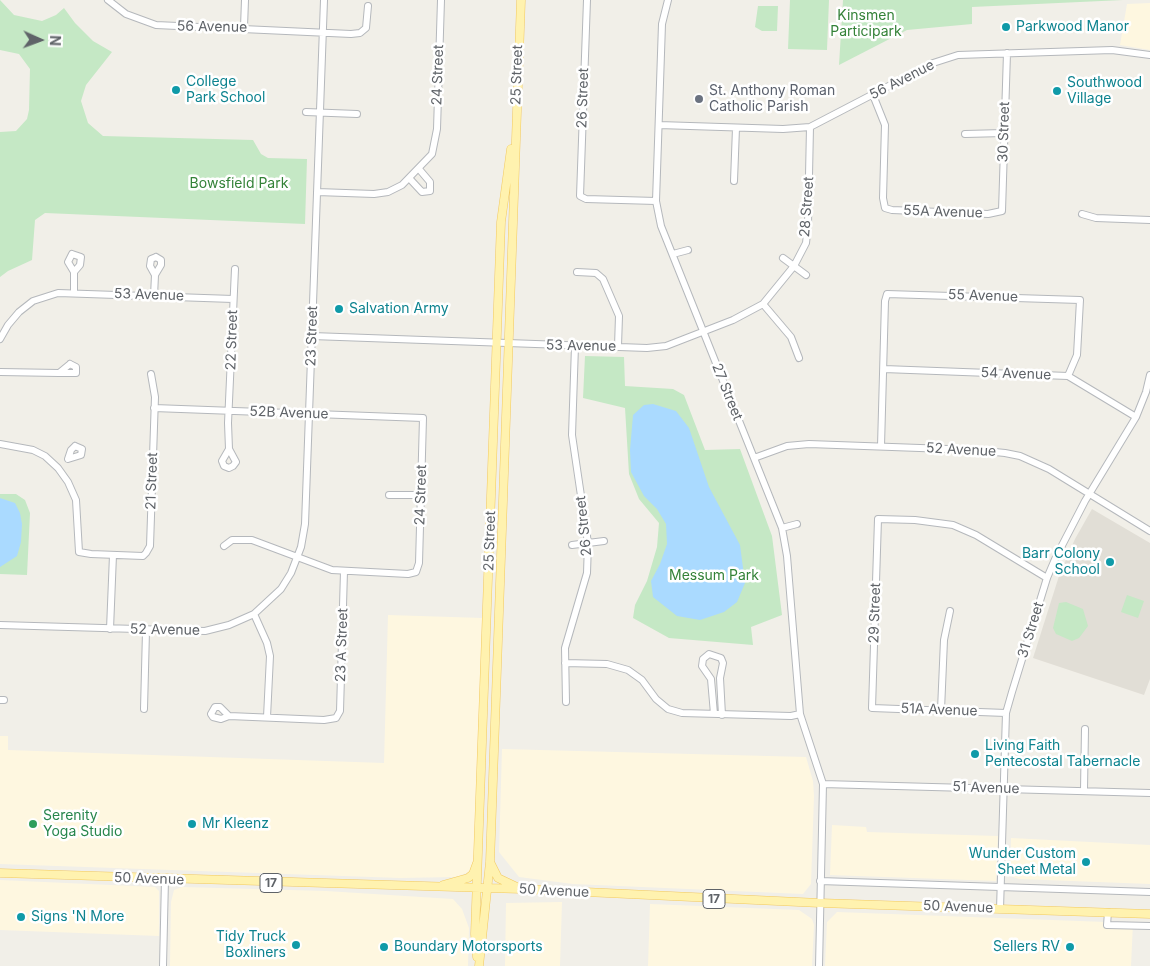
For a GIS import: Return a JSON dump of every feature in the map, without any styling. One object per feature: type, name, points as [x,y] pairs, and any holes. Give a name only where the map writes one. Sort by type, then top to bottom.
[{"type":"main road","name":"25 Street","points":[[478,966],[490,862],[516,118],[517,0]]},
{"type":"main road","name":"25 Street","points":[[518,33],[521,0]]},
{"type":"main road","name":"25 Street","points":[[478,966],[475,934],[501,222],[516,118]]},
{"type":"main road","points":[[436,887],[468,878],[476,869],[479,857]]},
{"type":"main road","points":[[490,862],[498,878],[521,889]]},
{"type":"main road","name":"50 Avenue","points":[[0,873],[521,889],[820,903],[1150,914]]},
{"type":"street","name":"56 Avenue","points":[[108,0],[126,14],[156,25],[360,33],[368,23],[368,6]]},
{"type":"street","points":[[244,28],[245,0]]},
{"type":"street","name":"23 Street","points":[[297,559],[305,524],[324,0]]},
{"type":"street","name":"24 Street","points":[[419,169],[434,150],[437,134],[441,0]]},
{"type":"street","name":"26 Street","points":[[587,0],[580,196],[586,199],[656,201]]},
{"type":"street","name":"27 Street","points":[[665,1],[662,24],[656,201],[661,226],[782,528],[787,556],[800,714],[823,784]]},
{"type":"street","name":"56 Avenue","points":[[659,125],[783,129],[810,127],[945,58],[976,54],[1112,50],[1150,55]]},
{"type":"street","name":"30 Street","points":[[1002,211],[1007,53]]},
{"type":"street","name":"55A Avenue","points":[[873,95],[885,125],[883,198],[885,208],[892,210],[988,214],[1002,211]]},
{"type":"street","points":[[306,112],[357,114]]},
{"type":"street","name":"28 Street","points":[[763,304],[794,266],[806,243],[810,127]]},
{"type":"street","points":[[734,181],[736,128]]},
{"type":"street","points":[[965,134],[1004,133]]},
{"type":"street","points":[[317,192],[381,194],[395,190],[419,169],[430,182],[430,191],[422,192],[409,178]]},
{"type":"street","points":[[1082,214],[1096,218],[1150,220]]},
{"type":"street","points":[[673,254],[688,250]]},
{"type":"street","points":[[783,258],[806,275]]},
{"type":"street","name":"22 Street","points":[[229,446],[235,270]]},
{"type":"street","points":[[74,272],[74,292]]},
{"type":"street","points":[[577,272],[596,274],[603,279],[619,316],[618,346]]},
{"type":"street","points":[[154,296],[155,275]]},
{"type":"street","name":"53 Avenue","points":[[0,339],[8,325],[25,307],[43,298],[65,293],[233,299]]},
{"type":"street","name":"55 Avenue","points":[[884,369],[885,301],[887,294],[1080,300],[1077,356],[1068,376]]},
{"type":"street","points":[[763,304],[791,337],[799,358]]},
{"type":"street","name":"53 Avenue","points":[[312,336],[647,348],[666,346],[732,320],[763,304]]},
{"type":"street","name":"26 Street","points":[[566,702],[565,648],[568,631],[582,597],[587,573],[588,543],[572,435],[575,346]]},
{"type":"street","points":[[881,446],[884,369]]},
{"type":"street","name":"54 Avenue","points":[[884,369],[1068,376],[1136,417]]},
{"type":"street","points":[[0,372],[59,373]]},
{"type":"street","name":"21 Street","points":[[113,555],[143,556],[150,546],[154,408],[154,383],[151,374]]},
{"type":"street","name":"31 Street","points":[[1000,909],[1006,713],[1047,578],[1090,494],[1136,417],[1146,392],[1150,375]]},
{"type":"street","name":"52B Avenue","points":[[154,408],[423,418]]},
{"type":"street","name":"24 Street","points":[[344,571],[408,574],[416,572],[419,563],[423,418]]},
{"type":"street","points":[[0,444],[33,450],[45,456],[58,468],[68,482],[76,500],[78,520],[77,546],[79,552],[113,555],[110,629]]},
{"type":"street","name":"52 Avenue","points":[[754,458],[787,446],[809,444],[975,450],[1020,456],[1049,469],[1150,531]]},
{"type":"street","points":[[58,468],[68,459]]},
{"type":"street","points":[[389,495],[420,495]]},
{"type":"street","name":"29 Street","points":[[872,708],[878,519],[915,520],[953,525],[976,535],[1047,578]]},
{"type":"street","points":[[782,528],[796,524]]},
{"type":"street","points":[[224,546],[232,540],[252,540],[321,568],[344,571]]},
{"type":"street","points":[[572,545],[604,541]]},
{"type":"street","name":"52 Avenue","points":[[0,625],[146,631],[205,631],[229,625],[254,614],[281,589],[297,559]]},
{"type":"street","name":"23 A Street","points":[[266,717],[324,720],[336,718],[340,711],[344,571]]},
{"type":"street","points":[[941,710],[944,640],[950,612]]},
{"type":"street","points":[[229,716],[266,717],[270,656],[265,637],[254,614]]},
{"type":"street","points":[[144,710],[146,631]]},
{"type":"street","points":[[714,714],[711,679],[702,666],[703,659],[709,654],[721,658],[723,663],[720,678],[722,715]]},
{"type":"street","points":[[565,663],[607,664],[635,673],[656,699],[668,710],[682,713],[722,715],[793,716],[800,714]]},
{"type":"street","points":[[711,679],[720,678]]},
{"type":"street","points":[[713,697],[722,696]]},
{"type":"street","points":[[650,705],[656,699]]},
{"type":"street","name":"51A Avenue","points":[[872,708],[1006,713]]},
{"type":"street","points":[[1084,790],[1085,729]]},
{"type":"street","points":[[819,966],[823,784]]},
{"type":"street","name":"51 Avenue","points":[[823,784],[1150,793]]},
{"type":"street","points":[[163,966],[165,879]]},
{"type":"street","name":"50 Avenue","points":[[820,880],[1150,892]]},
{"type":"street","points":[[1108,912],[1107,925],[1150,926]]},
{"type":"shaded area","points":[[1150,3],[1150,50],[1120,45],[1127,4]]},
{"type":"shaded area","points":[[1092,509],[1150,543],[1150,679],[1144,695],[1033,658],[1059,576],[1075,539]]},
{"type":"shaded area","points":[[388,615],[483,618],[474,854],[472,868],[469,872],[456,877],[400,878],[0,864],[0,736],[8,736],[8,750],[384,763]]},
{"type":"shaded area","points":[[502,749],[806,757],[813,781],[814,796],[811,884],[803,894],[573,884],[519,877],[499,852]]},
{"type":"shaded area","points":[[832,825],[866,827],[867,832],[998,836],[996,881],[830,875]]},
{"type":"shaded area","points":[[1011,838],[1150,845],[1150,884],[1019,879],[1010,876]]},
{"type":"shaded area","points":[[0,880],[155,887],[159,891],[159,936],[0,930]]},
{"type":"shaded area","points":[[182,887],[326,891],[453,899],[462,909],[469,928],[468,966],[170,966],[171,902],[174,890]]},
{"type":"shaded area","points":[[562,902],[560,966],[505,966],[506,903]]},
{"type":"shaded area","points":[[650,904],[799,910],[812,919],[814,925],[812,966],[648,966]]},
{"type":"shaded area","points":[[837,912],[1133,923],[1131,966],[825,966],[827,922]]},
{"type":"green space","name":"Bowsfield Park","points":[[0,0],[14,15],[42,21],[56,15],[64,8],[75,23],[93,41],[112,52],[86,85],[81,101],[88,123],[103,136],[253,140],[261,154],[268,158],[307,159],[305,224],[45,213],[35,220],[32,260],[8,271],[0,277],[0,132],[16,131],[27,119],[30,69],[19,54],[0,50]]},
{"type":"green space","points":[[790,0],[829,0],[827,50],[788,49]]},
{"type":"green space","name":"Kinsmen Participark","points":[[843,0],[1123,0],[972,7],[972,24],[907,30],[839,65]]},
{"type":"green space","points":[[758,6],[778,6],[777,31],[762,31],[755,27]]},
{"type":"green space","name":"Messum Park","points":[[585,356],[624,357],[625,386],[673,389],[684,395],[705,450],[740,449],[772,536],[782,615],[751,627],[753,645],[669,638],[633,618],[635,605],[647,581],[657,547],[659,523],[639,499],[629,474],[625,408],[583,398]]},
{"type":"green space","points":[[0,494],[16,494],[25,500],[30,513],[27,575],[0,574]]},
{"type":"green space","points":[[1127,595],[1144,601],[1138,618],[1121,612]]},
{"type":"green space","points":[[1066,602],[1083,609],[1088,626],[1079,638],[1072,641],[1056,634],[1053,628],[1059,603]]},
{"type":"water","points":[[653,404],[676,411],[689,428],[709,487],[740,545],[745,583],[737,602],[724,612],[700,620],[677,616],[653,597],[651,581],[660,564],[667,544],[666,524],[657,509],[644,496],[631,472],[630,450],[633,415],[644,405]]},
{"type":"water","points":[[0,498],[15,503],[20,513],[22,524],[21,542],[17,556],[0,567]]},
{"type":"place","name":"Parkwood Manor","points":[[1006,27]]},
{"type":"place","name":"College Park School","points":[[176,90]]},
{"type":"place","name":"Southwood Village","points":[[1057,91]]},
{"type":"place","name":"St. Anthony Roman Catholic Parish","points":[[699,99]]},
{"type":"place","name":"Salvation Army","points":[[339,309]]},
{"type":"place","name":"Barr Colony School","points":[[1110,562]]},
{"type":"place","name":"Living Faith Pentecostal Tabernacle","points":[[975,754]]},
{"type":"place","name":"Serenity Yoga Studio","points":[[33,824]]},
{"type":"place","name":"Mr Kleenz","points":[[192,824]]},
{"type":"place","name":"Wunder Custom Sheet Metal","points":[[1086,862]]},
{"type":"place","name":"Signs 'N More","points":[[21,917]]},
{"type":"place","name":"Tidy Truck Boxliners","points":[[296,945]]},
{"type":"place","name":"Boundary Motorsports","points":[[384,947]]},
{"type":"place","name":"Sellers RV","points":[[1070,947]]}]
